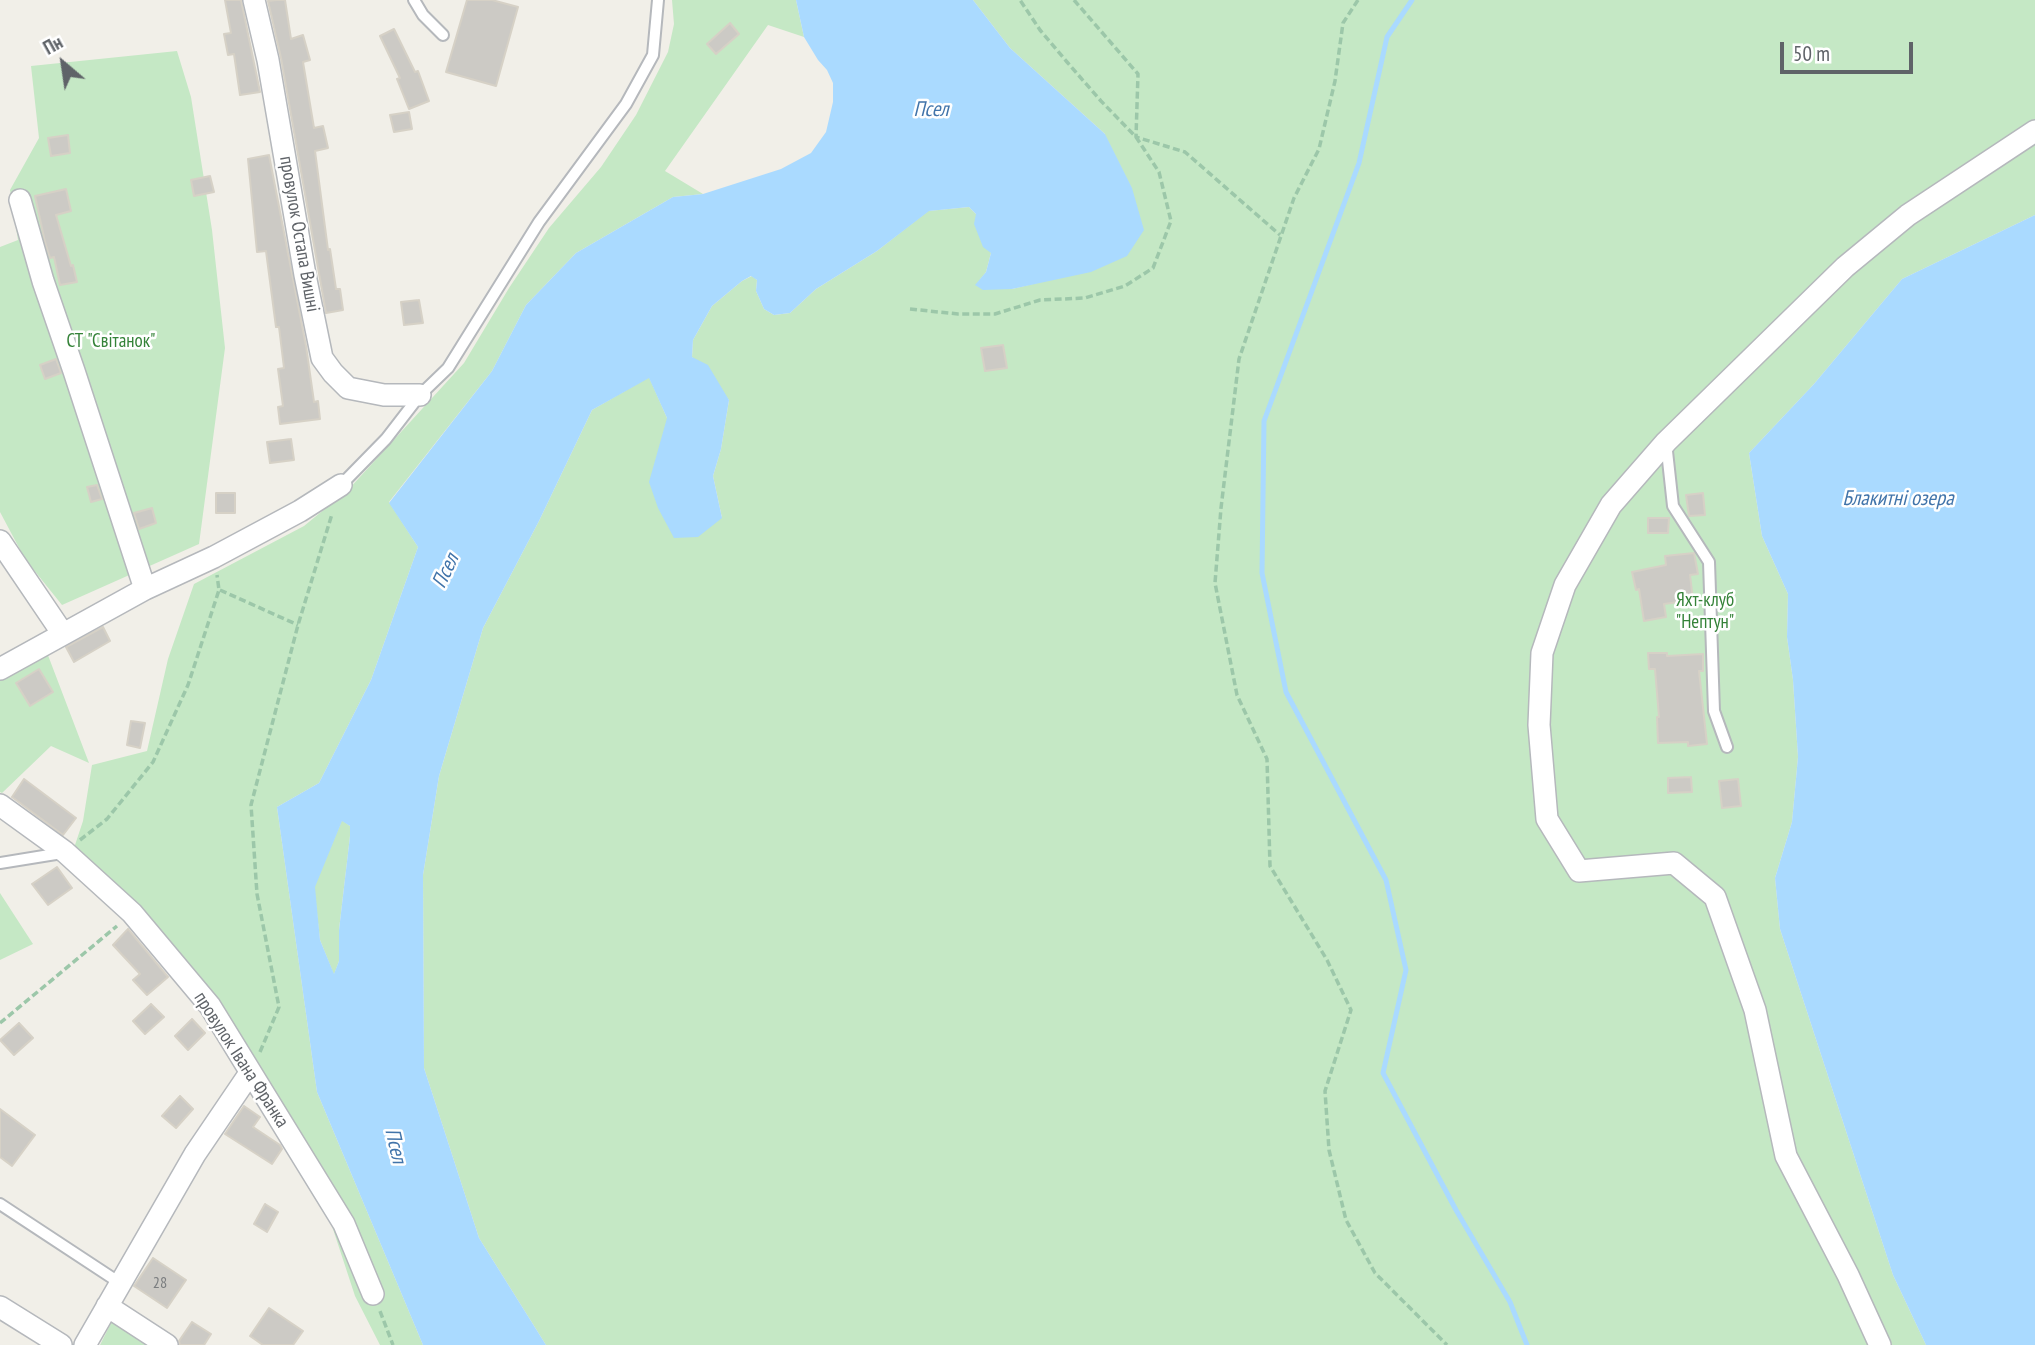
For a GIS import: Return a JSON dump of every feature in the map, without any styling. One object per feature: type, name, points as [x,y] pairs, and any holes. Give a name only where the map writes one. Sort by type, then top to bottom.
[{"type":"street","name":"провулок Остапа Вишні","points":[[254,0],[268,60],[322,358],[348,388],[384,395],[420,396]]},
{"type":"street","points":[[1880,1345],[1848,1275],[1786,1156],[1755,1010],[1714,897],[1674,863],[1579,871],[1547,819],[1539,725],[1542,653],[1565,585],[1611,505],[1665,442],[1845,267],[1908,215],[2035,131]]},
{"type":"street","points":[[20,200],[43,281],[145,589]]},
{"type":"street","points":[[0,669],[145,589],[214,557],[300,511],[341,485]]},
{"type":"street","points":[[0,541],[62,634]]},
{"type":"street","name":"провулок Івана Франка","points":[[0,805],[65,852],[132,913],[210,1006],[344,1224],[373,1294]]},
{"type":"street","points":[[85,1345],[195,1154],[250,1073]]},
{"type":"street","points":[[107,1306],[167,1345]]},
{"type":"street","points":[[0,1307],[61,1345]]},
{"type":"lane","points":[[414,0],[423,15],[443,35]]},
{"type":"lane","points":[[341,485],[386,439],[420,396],[447,368],[539,222],[626,104],[653,55],[658,0]]},
{"type":"lane","points":[[1665,442],[1673,506],[1709,562],[1714,711],[1727,747]]},
{"type":"lane","points":[[0,863],[65,852]]},
{"type":"lane","points":[[0,1203],[120,1283]]},
{"type":"path","points":[[910,309],[958,314],[995,314],[1040,300],[1085,298],[1125,286],[1153,268],[1171,221],[1159,172],[1136,137],[1067,62],[1040,30],[1020,0]]},
{"type":"path","points":[[1074,0],[1138,74],[1136,137]]},
{"type":"path","points":[[1358,0],[1343,23],[1335,81],[1319,149],[1294,198],[1239,359],[1215,583],[1237,695],[1267,759],[1270,866],[1327,960],[1351,1010],[1325,1091],[1329,1150],[1346,1220],[1375,1273],[1447,1345]]},
{"type":"path","points":[[1136,137],[1185,152],[1280,235]]},
{"type":"path","points":[[250,1073],[279,1007],[257,894],[251,805],[298,625],[341,485]]},
{"type":"path","points":[[65,852],[107,819],[153,762],[188,685],[219,590],[214,557]]},
{"type":"path","points":[[219,590],[298,625]]},
{"type":"path","points":[[0,1023],[132,913]]},
{"type":"path","points":[[373,1294],[393,1345]]},
{"type":"green space","points":[[672,0],[796,0],[804,37],[768,25],[665,171],[703,194],[673,197],[576,253],[526,305],[492,371],[389,502],[418,547],[371,680],[319,783],[277,807],[317,1092],[423,1345],[380,1345],[355,1296],[331,1223],[220,1029],[120,912],[69,863],[83,821],[92,765],[147,751],[168,659],[194,584],[304,526],[348,490],[464,363],[549,228],[601,167],[636,115],[668,52],[674,24]]},
{"type":"green space","name":"Яхт-клуб \"Нептун\"","points":[[973,0],[2035,0],[2035,215],[1902,279],[1814,384],[1749,453],[1762,536],[1788,594],[1787,637],[1798,757],[1792,822],[1775,878],[1780,929],[1893,1275],[1926,1345],[546,1345],[479,1238],[424,1068],[423,875],[439,776],[483,628],[539,521],[592,410],[649,377],[667,418],[722,518],[713,476],[721,449],[729,400],[692,357],[693,340],[712,306],[742,281],[752,276],[757,280],[756,291],[764,309],[774,315],[790,313],[816,289],[877,251],[928,211],[969,207],[976,214],[991,253],[986,272],[976,285],[1012,289],[1045,281],[1105,134],[1010,48]]},
{"type":"green space","name":"СТ \"Світанок\"","points":[[177,51],[191,97],[212,230],[225,348],[199,544],[62,605],[25,559],[0,512],[0,247],[18,240],[10,190],[39,138],[31,66]]},
{"type":"green space","points":[[46,650],[89,763],[51,746],[2,793],[0,675]]},
{"type":"green space","points":[[342,820],[350,826],[350,836],[339,930],[339,961],[334,975],[320,940],[314,887]]},
{"type":"green space","points":[[0,893],[33,944],[0,960]]},
{"type":"green space","points":[[114,1317],[158,1345],[100,1345]]},
{"type":"water","name":"Псел","points":[[796,0],[973,0],[1010,48],[1105,134],[1132,188],[1144,230],[1127,256],[1091,272],[1012,289],[983,290],[975,285],[986,272],[991,253],[983,247],[974,224],[976,214],[969,207],[929,211],[877,251],[816,289],[790,313],[774,315],[764,309],[756,291],[757,280],[751,276],[742,281],[712,306],[693,340],[692,357],[708,365],[729,400],[721,449],[713,476],[722,518],[698,537],[674,538],[658,508],[649,482],[667,418],[649,378],[592,410],[539,521],[483,628],[439,776],[423,875],[424,1068],[479,1238],[546,1345],[423,1345],[317,1092],[277,807],[319,783],[371,680],[418,547],[389,503],[492,371],[526,305],[576,253],[673,197],[703,194],[781,169],[811,153],[826,132],[833,102],[833,83],[804,37]],"holes":[[[342,821],[350,826],[339,930],[339,961],[334,974],[320,940],[315,887]]]},
{"type":"water","name":"Блакитні озера","points":[[2035,215],[2035,1345],[1926,1345],[1893,1275],[1780,929],[1775,878],[1792,822],[1798,757],[1787,637],[1788,594],[1762,536],[1749,453],[1814,384],[1902,279]]},
{"type":"building","points":[[225,0],[241,0],[260,92],[240,95],[234,54],[228,55],[224,34],[231,33]]},
{"type":"building","points":[[285,0],[291,39],[303,35],[310,60],[303,62],[314,128],[323,126],[328,148],[315,151],[328,250],[330,249],[336,289],[340,289],[343,310],[326,313],[281,58],[268,1]]},
{"type":"building","points":[[467,0],[492,0],[518,7],[496,86],[446,72]]},
{"type":"building","points":[[730,23],[739,34],[716,54],[707,44]]},
{"type":"building","points":[[394,29],[415,72],[418,71],[429,101],[409,109],[397,79],[400,78],[380,36]]},
{"type":"building","points":[[409,112],[412,129],[394,132],[390,115]]},
{"type":"building","points":[[68,135],[70,153],[51,156],[48,138]]},
{"type":"building","points":[[269,155],[306,346],[314,402],[318,401],[320,419],[280,424],[278,407],[283,406],[278,369],[284,368],[266,251],[257,252],[248,159]]},
{"type":"building","points":[[210,176],[214,192],[194,196],[191,180]]},
{"type":"building","points":[[66,189],[71,211],[56,215],[77,282],[60,285],[54,257],[50,258],[45,242],[35,196]]},
{"type":"building","points":[[419,300],[423,323],[404,325],[401,302]]},
{"type":"building","points":[[1003,345],[1007,368],[985,371],[981,348]]},
{"type":"building","points":[[56,359],[61,373],[45,379],[40,365]]},
{"type":"building","points":[[291,439],[294,460],[270,463],[267,442]]},
{"type":"building","points":[[97,485],[102,499],[91,502],[87,487]]},
{"type":"building","points":[[216,493],[235,493],[235,513],[216,513]]},
{"type":"building","points":[[1703,493],[1705,515],[1689,516],[1686,495]]},
{"type":"building","points":[[152,508],[156,523],[139,529],[134,513]]},
{"type":"building","points":[[1648,518],[1669,518],[1668,533],[1648,533]]},
{"type":"building","points":[[1694,553],[1698,574],[1690,575],[1693,600],[1664,604],[1666,617],[1644,621],[1639,589],[1636,590],[1632,572],[1666,565],[1665,556]]},
{"type":"building","points":[[103,627],[110,641],[74,662],[66,647]]},
{"type":"building","points":[[1648,653],[1667,653],[1667,656],[1703,654],[1703,671],[1699,671],[1707,744],[1688,746],[1688,742],[1658,743],[1655,669],[1649,669]]},
{"type":"building","points":[[39,669],[53,692],[30,706],[16,683]]},
{"type":"building","points":[[131,721],[145,723],[140,748],[127,745]]},
{"type":"building","points":[[1691,777],[1692,792],[1668,793],[1668,778]]},
{"type":"building","points":[[24,779],[76,818],[63,835],[12,797]]},
{"type":"building","points":[[1738,779],[1741,806],[1722,808],[1719,781]]},
{"type":"building","points":[[57,867],[72,888],[48,905],[32,884]]},
{"type":"building","points":[[128,929],[168,977],[147,995],[133,980],[140,974],[113,945]]},
{"type":"building","points":[[151,1004],[164,1017],[145,1034],[133,1021]]},
{"type":"building","points":[[192,1019],[205,1033],[188,1050],[175,1036]]},
{"type":"building","points":[[19,1023],[33,1038],[14,1055],[0,1040]]},
{"type":"building","points":[[180,1096],[193,1109],[176,1128],[162,1116]]},
{"type":"building","points":[[244,1106],[260,1117],[253,1127],[282,1149],[272,1164],[225,1134]]},
{"type":"building","points":[[0,1109],[35,1135],[12,1166],[0,1157]]},
{"type":"building","points":[[265,1204],[278,1212],[267,1232],[254,1224]]},
{"type":"building","points":[[153,1258],[186,1280],[167,1308],[134,1286]]},
{"type":"building","points":[[269,1308],[303,1331],[293,1345],[263,1345],[250,1336]]},
{"type":"building","points":[[192,1322],[211,1334],[204,1345],[180,1345],[179,1341]]},
{"type":"waterway","points":[[1412,0],[1387,37],[1359,163],[1264,421],[1262,573],[1286,692],[1386,880],[1406,970],[1383,1073],[1456,1210],[1510,1302],[1527,1345]]}]
